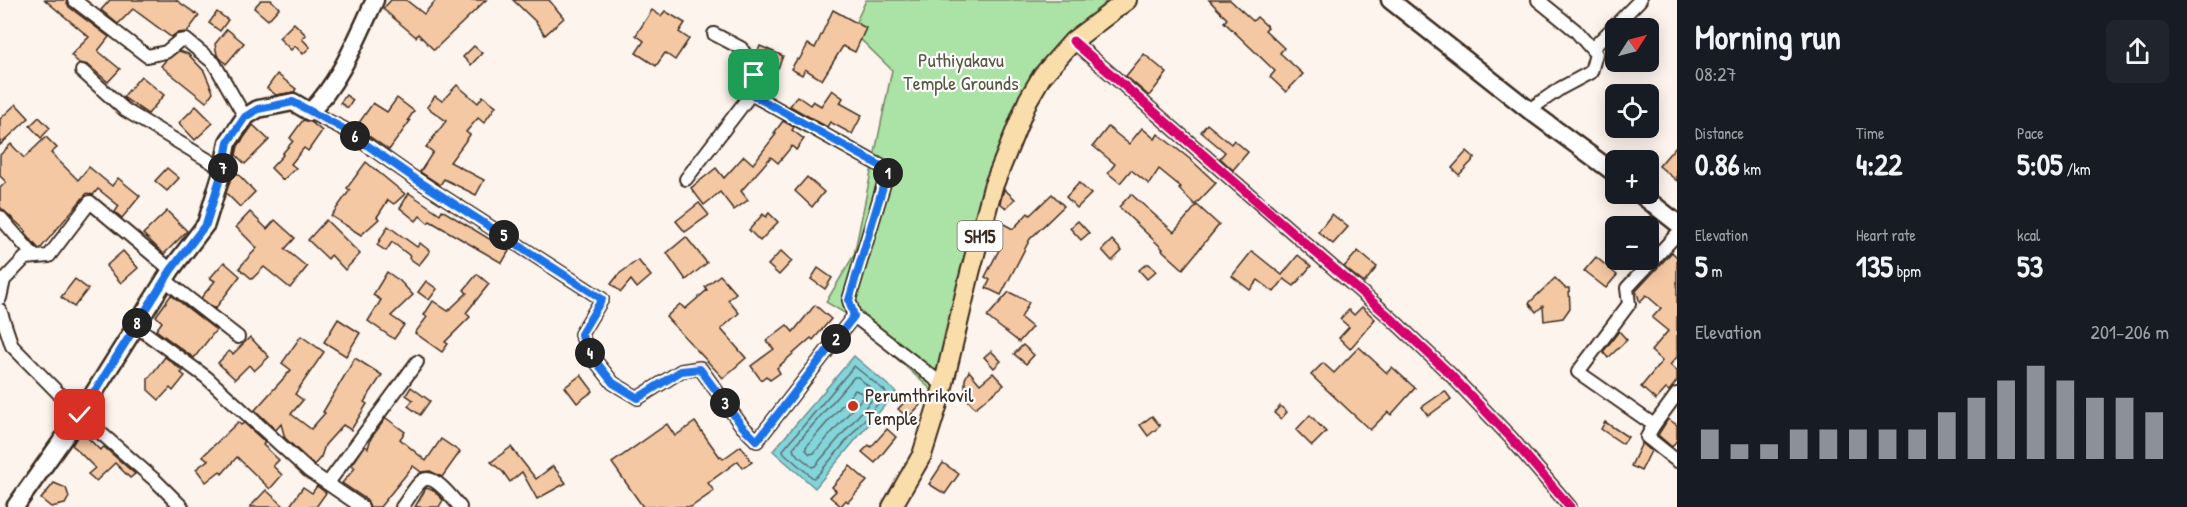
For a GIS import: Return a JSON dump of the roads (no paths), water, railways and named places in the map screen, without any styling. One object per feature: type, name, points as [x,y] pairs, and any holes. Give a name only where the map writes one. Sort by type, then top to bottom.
[{"type":"main road","points":[[15,507],[80,415],[168,275],[206,224],[223,169],[228,142],[245,117],[258,109],[293,102],[310,112],[324,98],[357,39],[375,0]]},
{"type":"main road","name":"SH15","points":[[892,507],[921,455],[943,385],[993,187],[1028,100],[1042,76],[1073,42],[1127,0]]},
{"type":"main road","points":[[1390,0],[1529,110],[1605,166]]},
{"type":"main road","points":[[1653,204],[1677,223]]},
{"type":"street","points":[[74,0],[147,57],[166,52],[180,41],[186,40],[214,63],[245,117]]},
{"type":"street","points":[[1529,110],[1560,88],[1591,72],[1596,54],[1575,30],[1538,0]]},
{"type":"street","points":[[1592,49],[1640,0]]},
{"type":"street","points":[[686,178],[751,94],[754,75],[749,60],[741,48],[714,34]]},
{"type":"street","points":[[1073,42],[1400,327],[1450,374],[1570,507]]},
{"type":"street","points":[[82,71],[125,110],[223,169]]},
{"type":"street","points":[[751,94],[888,170],[849,300],[854,316],[943,385]]},
{"type":"street","points":[[310,112],[344,129],[411,176],[602,299],[581,334],[590,354],[613,383],[638,398],[681,371],[700,369],[742,426],[757,441],[854,316]]},
{"type":"street","points":[[0,298],[4,280],[25,258],[49,256],[90,202],[238,337]]},
{"type":"street","points":[[0,217],[36,257]]},
{"type":"street","points":[[1654,425],[1578,372],[1629,304],[1627,288],[1677,234]]},
{"type":"street","points":[[0,310],[12,346],[80,415],[156,481],[182,507]]},
{"type":"street","points":[[136,326],[206,377],[309,471],[362,507]]},
{"type":"street","points":[[328,483],[417,362]]},
{"type":"street","points":[[1677,394],[1647,437],[1677,460]]},
{"type":"street","points":[[402,507],[422,480],[429,479],[436,481],[460,507]]},
{"type":"water","points":[[854,356],[896,392],[815,488],[773,451]]},
{"type":"place","name":"Perumthrikovil Temple","points":[[853,406]]},
{"type":"park label","name":"Puthiyakavu Temple Grounds","points":[[961,70]]}]
